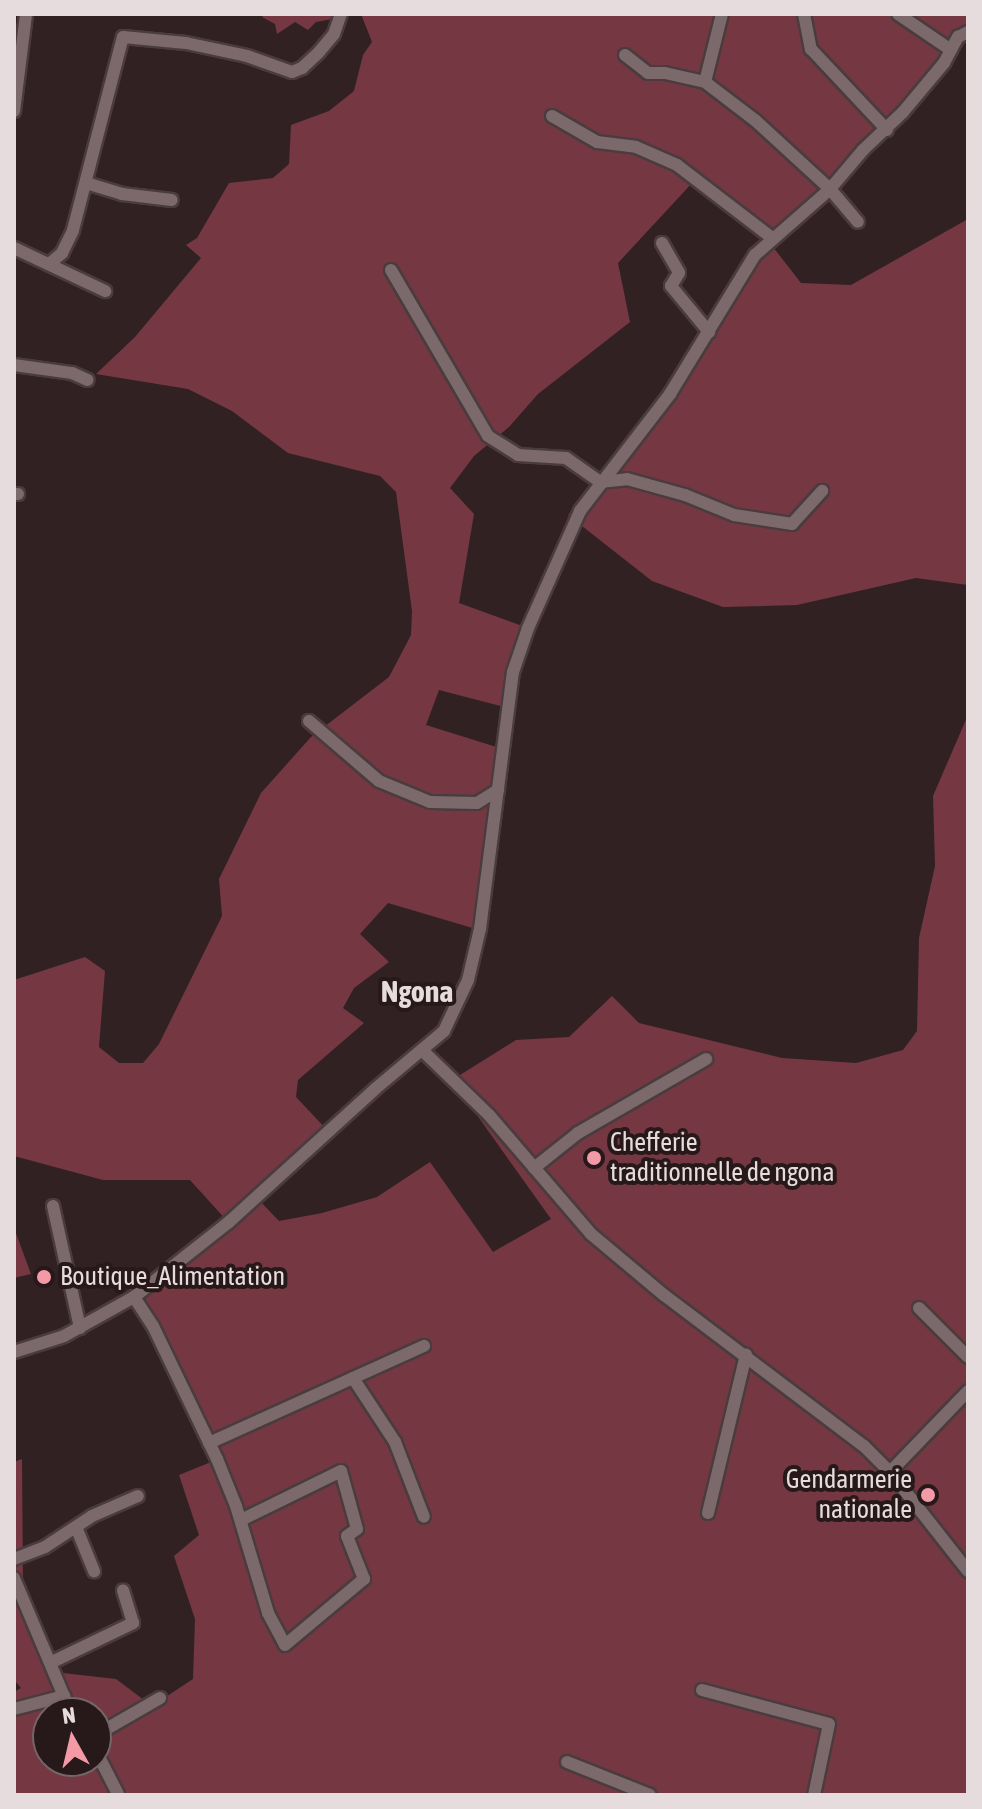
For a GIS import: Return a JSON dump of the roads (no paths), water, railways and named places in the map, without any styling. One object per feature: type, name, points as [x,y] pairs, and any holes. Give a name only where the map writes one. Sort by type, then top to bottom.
[{"type":"street","points":[[14,111],[26,14]]},
{"type":"street","points":[[49,264],[62,253],[73,230],[123,37],[186,43],[247,56],[292,72],[302,68],[319,52],[334,34],[341,14]]},
{"type":"street","points":[[705,82],[722,14]]},
{"type":"street","points":[[804,14],[811,49],[887,130]]},
{"type":"street","points":[[898,14],[951,50]]},
{"type":"street","points":[[14,1352],[80,1328],[134,1297],[229,1222],[375,1089],[444,1031],[468,980],[484,903],[508,705],[518,657],[580,511],[670,394],[755,255],[830,189],[863,150],[887,130],[944,63],[958,37],[968,32]]},
{"type":"street","points":[[625,55],[648,73],[665,73],[705,82],[756,121],[830,189],[858,222]]},
{"type":"street","points":[[552,116],[597,142],[636,147],[677,165],[772,238]]},
{"type":"street","points":[[86,183],[122,194],[172,200]]},
{"type":"street","points":[[662,243],[679,273],[671,286],[709,332]]},
{"type":"street","points":[[14,248],[105,291]]},
{"type":"street","points":[[391,270],[488,436],[518,455],[566,458],[600,482],[627,479],[685,495],[734,515],[792,524],[822,491]]},
{"type":"street","points":[[14,365],[72,373],[88,380]]},
{"type":"street","points":[[309,721],[379,781],[430,802],[477,803],[498,790]]},
{"type":"street","points":[[423,1051],[489,1115],[591,1234],[664,1295],[827,1416],[890,1472],[964,1558],[968,1571]]},
{"type":"street","points":[[534,1168],[578,1133],[706,1059]]},
{"type":"street","points":[[53,1206],[80,1328]]},
{"type":"street","points":[[134,1297],[153,1326],[209,1443],[241,1520],[268,1613],[285,1645],[364,1579],[347,1536],[357,1529],[341,1471],[241,1520]]},
{"type":"street","points":[[919,1308],[968,1357]]},
{"type":"street","points":[[209,1443],[424,1346]]},
{"type":"street","points":[[708,1513],[746,1355]]},
{"type":"street","points":[[353,1378],[395,1442],[424,1517]]},
{"type":"street","points":[[890,1472],[968,1391]]},
{"type":"street","points":[[14,1559],[45,1547],[76,1527],[138,1496]]},
{"type":"street","points":[[76,1527],[94,1571]]},
{"type":"street","points":[[14,1578],[64,1696],[14,1709]]},
{"type":"street","points":[[52,1662],[133,1623],[123,1590]]},
{"type":"street","points":[[702,1690],[829,1724],[814,1795]]},
{"type":"street","points":[[112,1726],[160,1698]]},
{"type":"street","points":[[567,1762],[623,1790],[650,1795]]},
{"type":"place","name":"Chefferie traditionnelle de ngona","points":[[594,1158]]},
{"type":"place","name":"Boutique_Alimentation","points":[[44,1277]]},
{"type":"place","name":"Gendarmerie nationale","points":[[928,1495]]},
{"type":"district","name":"Ngona","points":[[417,991]]}]
